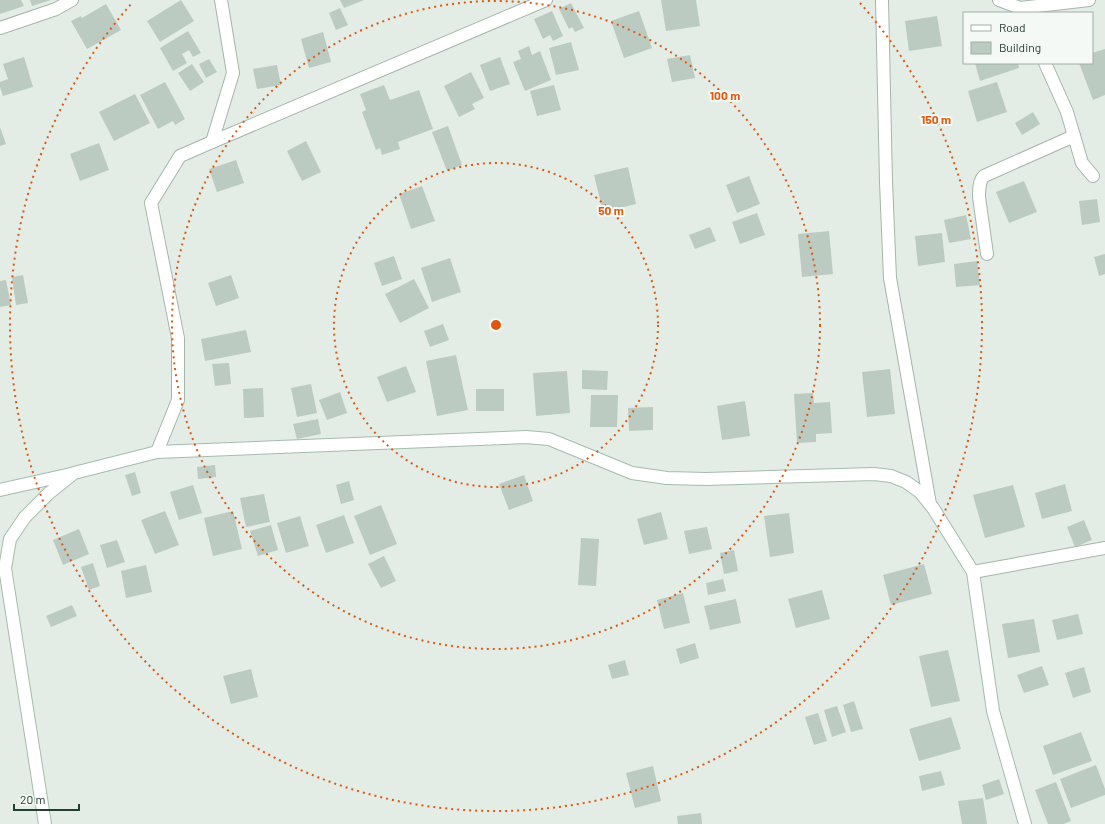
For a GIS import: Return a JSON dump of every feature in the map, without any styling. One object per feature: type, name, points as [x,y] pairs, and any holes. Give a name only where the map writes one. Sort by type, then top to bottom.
[{"type":"street","points":[[0,28],[56,9],[72,0]]},
{"type":"street","points":[[212,142],[233,73],[221,0]]},
{"type":"street","points":[[157,452],[178,400],[178,338],[151,204],[180,156],[546,0]]},
{"type":"street","points":[[882,0],[886,182],[890,278],[930,504]]},
{"type":"street","points":[[999,0],[1021,11],[1089,0]]},
{"type":"street","points":[[1045,64],[1068,112],[1082,163],[1093,176]]},
{"type":"street","points":[[987,254],[979,197],[981,179],[984,176],[1074,136]]},
{"type":"street","points":[[0,490],[157,452],[526,436],[549,439],[632,473],[667,478],[706,479],[874,474],[891,476],[906,482],[920,492],[930,504],[973,572],[993,711],[1025,824]]},
{"type":"street","points":[[45,824],[5,568],[10,540],[25,517],[49,493],[74,473]]},
{"type":"street","points":[[973,572],[1105,548]]},
{"type":"building","points":[[0,0],[21,0],[24,6],[0,14]]},
{"type":"building","points":[[30,0],[51,0],[32,6]]},
{"type":"building","points":[[181,0],[194,21],[160,42],[147,21]]},
{"type":"building","points":[[340,0],[364,0],[344,8]]},
{"type":"building","points":[[661,0],[696,0],[700,26],[666,31]]},
{"type":"building","points":[[571,3],[584,28],[575,32],[572,27],[569,29],[559,9]]},
{"type":"building","points":[[106,4],[121,30],[87,49],[71,21],[81,16],[82,18]]},
{"type":"building","points":[[340,8],[348,25],[336,30],[329,13]]},
{"type":"building","points":[[552,11],[563,36],[553,41],[550,35],[543,39],[534,19]]},
{"type":"building","points":[[639,11],[652,48],[624,58],[611,21]]},
{"type":"building","points":[[937,16],[942,46],[909,51],[905,21]]},
{"type":"building","points":[[188,31],[201,53],[193,57],[189,50],[182,54],[187,63],[173,71],[160,48]]},
{"type":"building","points":[[323,32],[331,62],[309,68],[301,39]]},
{"type":"building","points":[[571,42],[579,70],[556,75],[549,48]]},
{"type":"building","points":[[529,46],[532,55],[540,51],[551,80],[525,91],[513,62],[521,59],[518,51]]},
{"type":"building","points":[[1105,49],[1105,95],[1093,100],[1079,64],[1093,64],[1093,53]]},
{"type":"building","points":[[690,55],[695,78],[672,82],[667,59]]},
{"type":"building","points":[[24,57],[33,87],[3,96],[0,82],[8,79],[3,64]]},
{"type":"building","points":[[500,57],[510,84],[490,91],[480,65]]},
{"type":"building","points":[[209,59],[217,72],[206,78],[199,64]]},
{"type":"building","points":[[192,64],[204,82],[190,91],[178,73]]},
{"type":"building","points":[[975,64],[1018,64],[1019,68],[980,81]]},
{"type":"building","points":[[277,65],[281,85],[257,89],[253,69]]},
{"type":"building","points":[[471,72],[484,98],[472,104],[475,109],[459,117],[444,86]]},
{"type":"building","points":[[165,82],[185,119],[175,125],[173,121],[158,129],[140,95]]},
{"type":"building","points":[[997,82],[1007,112],[977,122],[968,91]]},
{"type":"building","points":[[384,85],[390,100],[419,90],[433,129],[398,142],[400,149],[382,155],[380,148],[376,150],[362,112],[366,110],[360,94]]},
{"type":"building","points":[[554,85],[561,110],[537,116],[530,91]]},
{"type":"building","points":[[135,94],[150,123],[114,141],[99,112]]},
{"type":"building","points":[[1033,112],[1040,124],[1022,135],[1015,123]]},
{"type":"building","points":[[448,126],[462,165],[447,171],[432,132]]},
{"type":"building","points":[[0,127],[6,144],[0,146]]},
{"type":"building","points":[[306,141],[321,172],[302,181],[287,151]]},
{"type":"building","points":[[99,143],[109,170],[80,181],[70,154]]},
{"type":"building","points":[[236,160],[244,183],[217,192],[209,169]]},
{"type":"building","points":[[628,167],[636,204],[603,212],[594,175]]},
{"type":"building","points":[[749,176],[760,204],[737,213],[726,185]]},
{"type":"building","points":[[1024,181],[1037,212],[1009,223],[996,192]]},
{"type":"building","points":[[422,186],[435,221],[411,229],[399,194]]},
{"type":"building","points":[[1097,199],[1100,222],[1082,225],[1079,201]]},
{"type":"building","points":[[757,213],[765,235],[740,244],[732,222]]},
{"type":"building","points":[[966,215],[971,239],[949,243],[944,220]]},
{"type":"building","points":[[710,227],[716,241],[695,249],[689,235]]},
{"type":"building","points":[[829,231],[833,274],[802,277],[798,234]]},
{"type":"building","points":[[942,233],[945,262],[918,266],[915,236]]},
{"type":"building","points":[[1105,254],[1105,274],[1099,276],[1094,257]]},
{"type":"building","points":[[394,256],[402,279],[382,286],[374,263]]},
{"type":"building","points":[[450,258],[461,292],[432,302],[421,268]]},
{"type":"building","points":[[977,261],[980,285],[956,287],[954,264]]},
{"type":"building","points":[[23,275],[28,303],[16,305],[12,277]]},
{"type":"building","points":[[231,275],[239,298],[216,306],[208,283]]},
{"type":"building","points":[[414,279],[429,308],[400,323],[385,294]]},
{"type":"building","points":[[6,280],[11,305],[0,307],[0,281]]},
{"type":"building","points":[[443,324],[449,340],[430,347],[424,331]]},
{"type":"building","points":[[246,330],[251,352],[205,361],[201,339]]},
{"type":"building","points":[[456,355],[468,410],[437,416],[426,361]]},
{"type":"building","points":[[229,363],[231,384],[215,386],[212,364]]},
{"type":"building","points":[[406,366],[416,392],[387,402],[377,377]]},
{"type":"building","points":[[890,369],[895,414],[867,417],[862,372]]},
{"type":"building","points":[[582,370],[608,371],[607,390],[582,389]]},
{"type":"building","points":[[567,371],[570,413],[536,416],[533,373]]},
{"type":"building","points":[[311,384],[317,413],[297,417],[291,388]]},
{"type":"building","points":[[263,388],[264,417],[244,418],[243,389]]},
{"type":"building","points":[[476,389],[504,389],[504,411],[476,411]]},
{"type":"building","points":[[340,392],[347,413],[327,420],[319,400]]},
{"type":"building","points":[[813,393],[814,403],[830,402],[832,433],[816,434],[816,442],[797,443],[794,394]]},
{"type":"building","points":[[591,395],[618,395],[617,427],[590,427]]},
{"type":"building","points":[[745,401],[750,436],[722,440],[717,406]]},
{"type":"building","points":[[653,407],[653,430],[629,431],[628,408]]},
{"type":"building","points":[[318,419],[321,434],[297,439],[293,424]]},
{"type":"building","points":[[215,465],[216,477],[198,479],[197,467]]},
{"type":"building","points":[[135,472],[141,493],[132,496],[125,475]]},
{"type":"building","points":[[524,475],[533,501],[509,510],[499,484]]},
{"type":"building","points":[[349,481],[354,500],[341,504],[336,485]]},
{"type":"building","points":[[1065,484],[1072,511],[1042,519],[1035,493]]},
{"type":"building","points":[[193,485],[202,513],[179,520],[170,492]]},
{"type":"building","points":[[1013,485],[1025,527],[985,538],[973,495]]},
{"type":"building","points":[[264,494],[270,522],[246,527],[240,498]]},
{"type":"building","points":[[381,505],[397,544],[370,555],[354,516]]},
{"type":"building","points":[[165,511],[179,545],[155,554],[141,520]]},
{"type":"building","points":[[233,511],[242,549],[213,556],[204,518]]},
{"type":"building","points":[[661,512],[668,539],[644,545],[637,519]]},
{"type":"building","points":[[789,513],[794,553],[770,557],[764,516]]},
{"type":"building","points":[[344,515],[354,543],[326,553],[316,525]]},
{"type":"building","points":[[300,516],[309,546],[286,553],[277,523]]},
{"type":"building","points":[[1084,520],[1092,540],[1075,547],[1067,527]]},
{"type":"building","points":[[271,525],[278,550],[258,556],[250,531]]},
{"type":"building","points":[[707,527],[712,549],[689,554],[684,531]]},
{"type":"building","points":[[79,529],[89,554],[63,565],[53,540]]},
{"type":"building","points":[[581,538],[599,539],[596,586],[578,585]]},
{"type":"building","points":[[117,540],[125,562],[107,568],[100,545]]},
{"type":"building","points":[[734,550],[738,571],[724,574],[720,553]]},
{"type":"building","points":[[384,556],[396,581],[381,588],[368,564]]},
{"type":"building","points":[[93,563],[100,586],[89,590],[81,567]]},
{"type":"building","points":[[924,564],[932,594],[891,605],[883,575]]},
{"type":"building","points":[[146,565],[152,592],[126,598],[121,571]]},
{"type":"building","points":[[723,579],[726,591],[708,595],[706,583]]},
{"type":"building","points":[[822,590],[830,619],[796,628],[788,599]]},
{"type":"building","points":[[683,593],[690,623],[664,629],[657,600]]},
{"type":"building","points":[[736,599],[741,623],[710,630],[704,606]]},
{"type":"building","points":[[72,605],[77,616],[51,627],[46,616]]},
{"type":"building","points":[[1078,614],[1083,634],[1057,640],[1052,620]]},
{"type":"building","points":[[1034,619],[1040,652],[1008,658],[1002,624]]},
{"type":"building","points":[[695,643],[699,658],[680,664],[676,649]]},
{"type":"building","points":[[948,650],[960,701],[931,707],[919,656]]},
{"type":"building","points":[[625,660],[629,675],[612,679],[608,665]]},
{"type":"building","points":[[1042,666],[1049,685],[1024,693],[1017,675]]},
{"type":"building","points":[[1084,667],[1091,692],[1073,698],[1065,673]]},
{"type":"building","points":[[251,669],[258,697],[231,704],[223,676]]},
{"type":"building","points":[[854,701],[863,729],[851,732],[843,705]]},
{"type":"building","points":[[837,706],[846,732],[832,737],[824,710]]},
{"type":"building","points":[[818,713],[827,741],[814,745],[805,717]]},
{"type":"building","points":[[951,717],[961,749],[919,761],[909,729]]},
{"type":"building","points":[[1081,732],[1092,761],[1053,775],[1043,746]]},
{"type":"building","points":[[1096,765],[1105,789],[1105,795],[1071,808],[1060,779]]},
{"type":"building","points":[[653,766],[661,801],[635,808],[626,773]]},
{"type":"building","points":[[941,771],[945,785],[922,791],[919,776]]},
{"type":"building","points":[[999,779],[1004,794],[986,800],[982,785]]},
{"type":"building","points":[[1056,782],[1071,821],[1063,824],[1048,824],[1035,790]]},
{"type":"building","points":[[983,798],[987,824],[962,824],[958,801]]},
{"type":"building","points":[[701,813],[702,824],[678,824],[677,816]]}]
